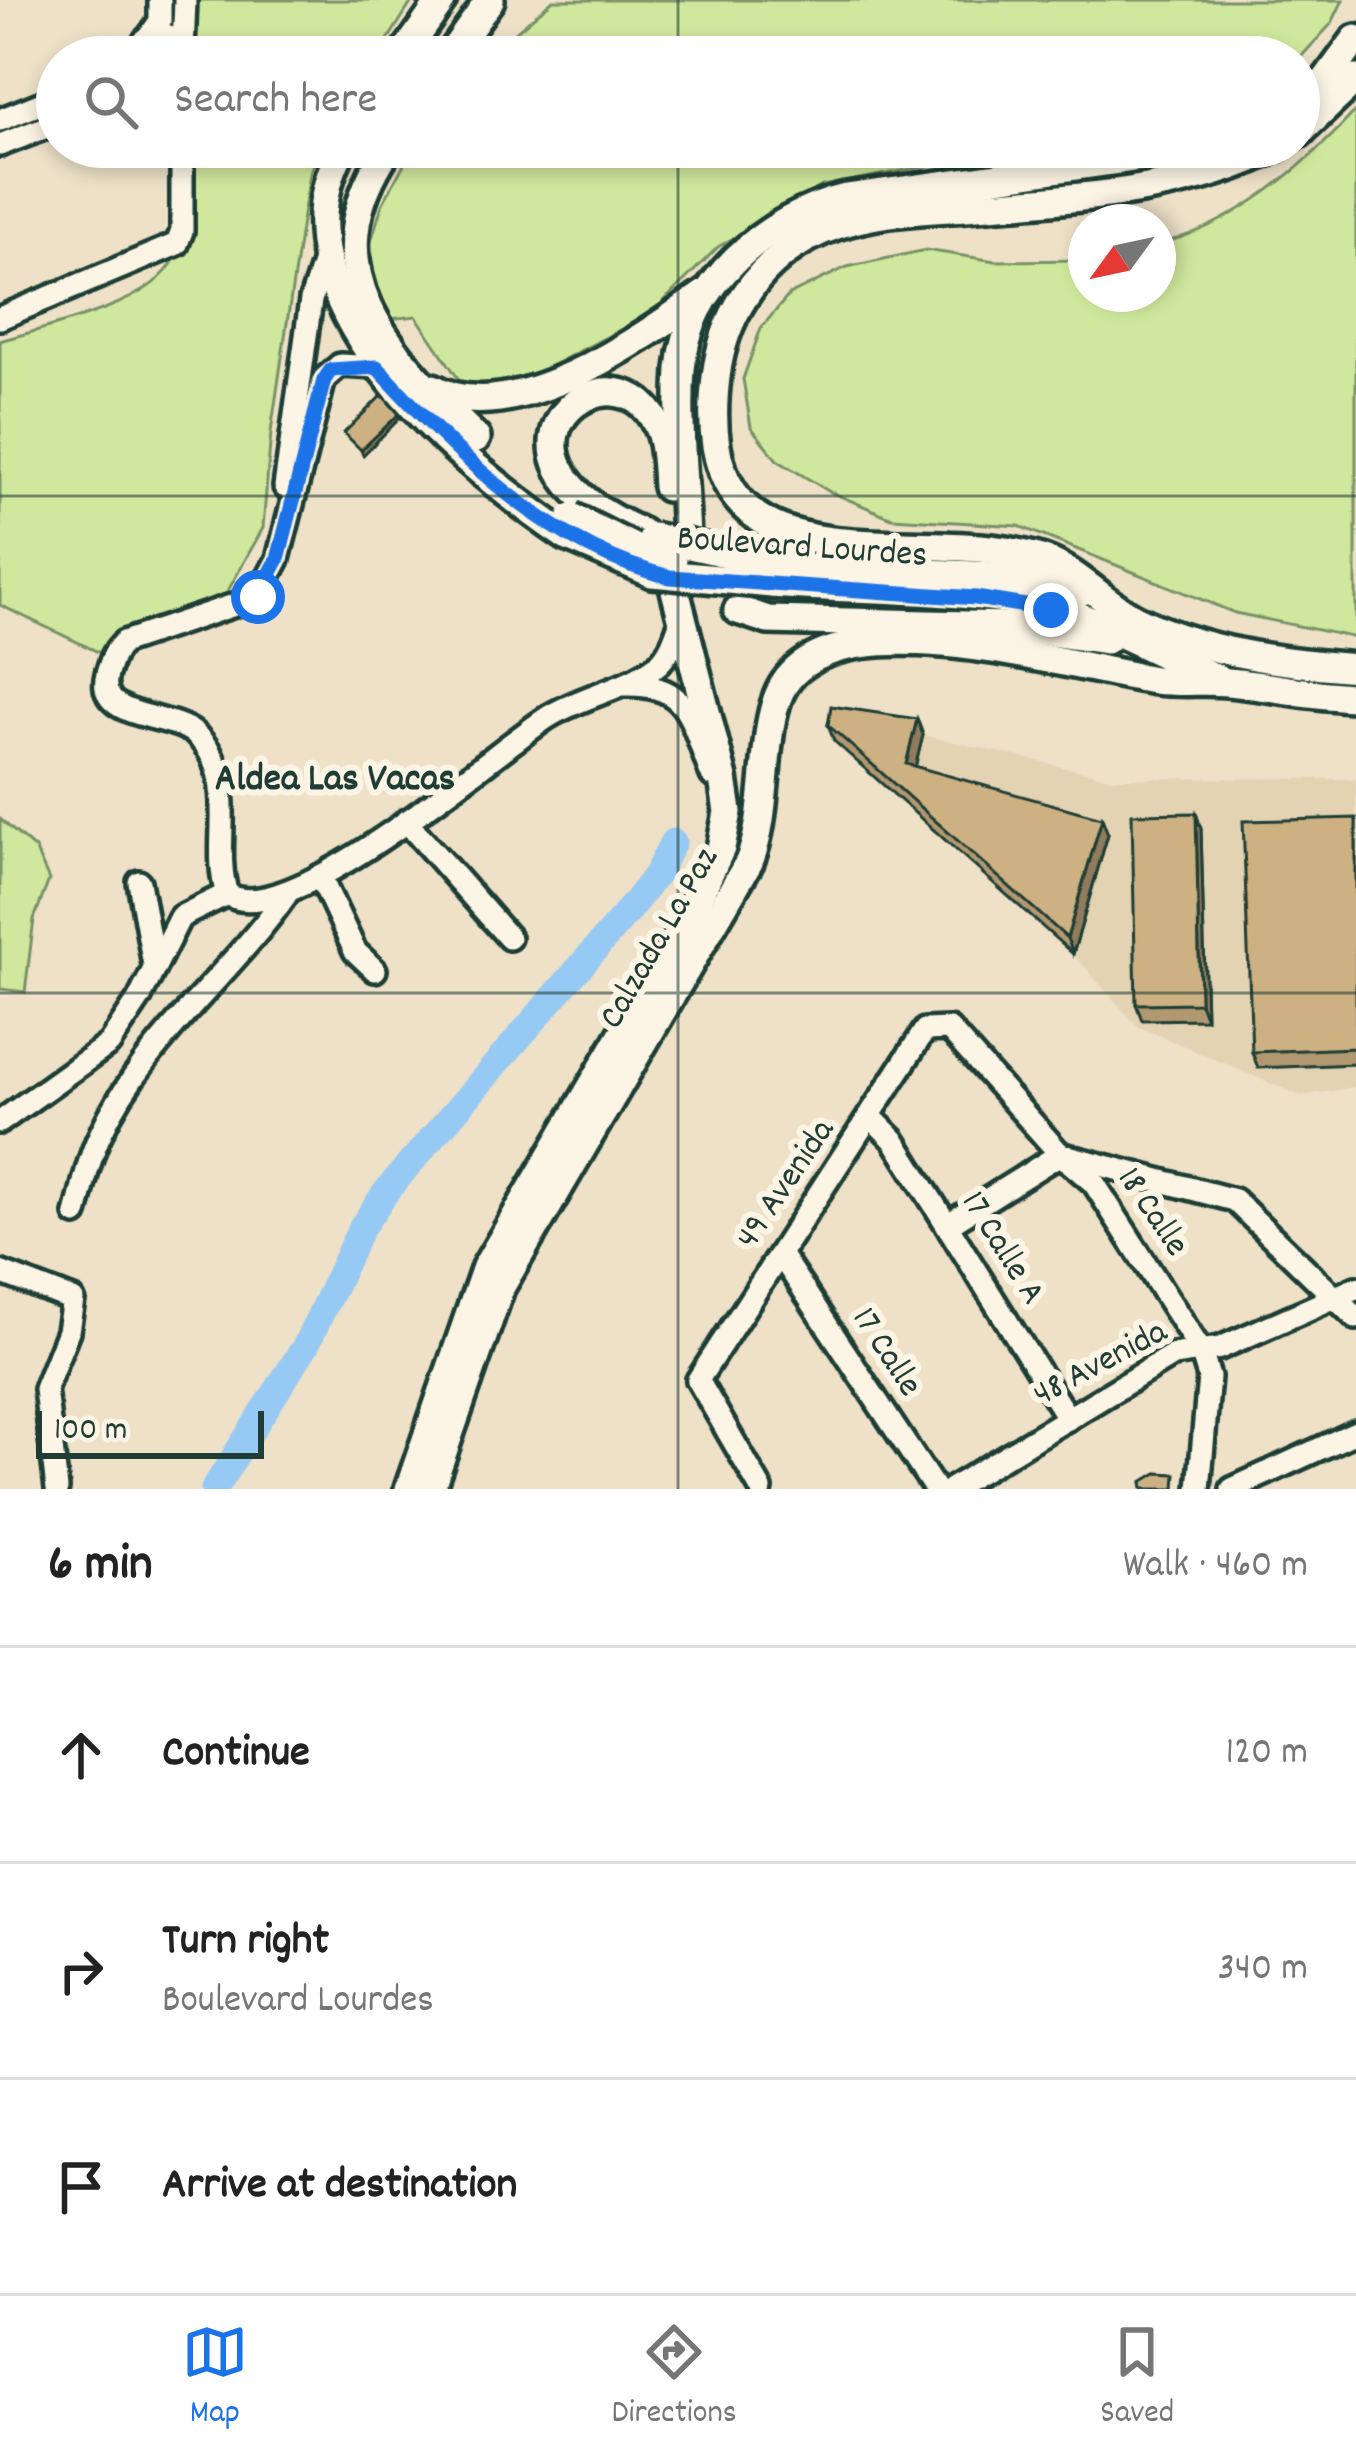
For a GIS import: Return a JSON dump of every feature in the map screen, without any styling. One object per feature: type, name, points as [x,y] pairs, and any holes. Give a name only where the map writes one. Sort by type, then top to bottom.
[{"type":"main road","points":[[417,36],[442,0]]},
{"type":"main road","points":[[464,36],[490,0]]},
{"type":"main road","points":[[1320,85],[1356,39]]},
{"type":"main road","points":[[1320,113],[1356,79]]},
{"type":"main road","name":"Boulevard Lourdes","points":[[335,168],[324,196],[325,257],[352,330],[377,367],[503,489],[631,568],[670,577],[998,576],[1064,588],[1116,608]]},
{"type":"main road","name":"Boulevard Lourdes","points":[[379,168],[360,207],[356,276],[372,320],[416,378],[569,527]]},
{"type":"main road","points":[[416,378],[462,402],[520,395],[631,341],[710,291],[749,247],[826,202],[1065,168]]},
{"type":"main road","points":[[1226,168],[1176,181],[850,219],[779,257],[738,306],[723,340],[715,385],[721,456],[734,494],[761,522],[783,533],[1046,560],[1116,608],[1198,644],[1356,668]]},
{"type":"main road","points":[[710,291],[681,367],[685,535],[656,424],[636,402],[618,392],[580,399],[556,424],[557,467],[591,505],[642,533],[775,574]]},
{"type":"main road","name":"Boulevard Lourdes","points":[[775,574],[1033,606],[1083,618],[1227,682]]},
{"type":"main road","points":[[683,600],[742,789],[737,840],[716,865]]},
{"type":"main road","name":"Calzada La Paz","points":[[409,1489],[463,1322],[486,1267],[716,865],[728,812],[683,600]]},
{"type":"main road","points":[[738,610],[768,620],[1008,626],[1134,644]]},
{"type":"main road","name":"Calzada La Paz","points":[[430,1489],[500,1288],[734,890],[757,842],[780,689],[808,659],[831,648],[919,644],[1011,651],[1187,684],[1227,682],[1311,696],[1356,697]]},
{"type":"street","points":[[149,36],[160,21],[160,0]]},
{"type":"street","points":[[184,36],[185,0]]},
{"type":"street","points":[[0,120],[36,105]]},
{"type":"street","points":[[0,146],[36,131]]},
{"type":"street","points":[[0,318],[176,244],[182,231],[182,168]]},
{"type":"street","points":[[281,541],[291,417],[311,300],[325,257]]},
{"type":"street","points":[[227,894],[226,816],[204,746],[193,732],[115,705],[106,681],[114,652],[124,642],[258,597],[274,569],[324,380],[340,365],[377,367]]},
{"type":"street","points":[[227,894],[245,903],[286,896],[406,821],[544,720],[659,663],[683,600]]},
{"type":"street","points":[[612,686],[654,685],[676,694],[728,812]]},
{"type":"street","points":[[406,821],[508,938]]},
{"type":"street","points":[[320,876],[355,951],[375,970]]},
{"type":"street","points":[[139,882],[154,966]]},
{"type":"street","points":[[0,1122],[109,1044],[180,917],[227,894]]},
{"type":"street","points":[[76,1214],[100,1133],[126,1092],[169,1030],[253,943],[286,896]]},
{"type":"street","name":"49 Avenida","points":[[761,1489],[699,1386],[925,1030],[936,1027]]},
{"type":"street","name":"18 Calle","points":[[936,1027],[949,1029],[1060,1154],[1094,1183],[1201,1351],[1209,1377],[1199,1489]]},
{"type":"street","name":"17 Calle A","points":[[872,1118],[894,1140],[1068,1418]]},
{"type":"street","points":[[947,1225],[1060,1154],[1234,1200],[1346,1293],[1356,1318]]},
{"type":"street","name":"17 Calle","points":[[780,1254],[934,1489]]},
{"type":"street","points":[[0,1272],[73,1300],[68,1331],[45,1390],[57,1489]]},
{"type":"street","name":"48 Avenida","points":[[951,1489],[1173,1355],[1220,1348],[1346,1293]]},
{"type":"street","points":[[1232,1489],[1356,1432]]},
{"type":"shaded area","points":[[836,722],[879,725],[1112,778],[1356,779],[1356,1087],[1300,1096],[1137,1026],[1073,954],[834,741]]},
{"type":"green space","points":[[190,0],[413,0],[390,36],[188,36]]},
{"type":"green space","points":[[553,0],[1343,0],[1320,36],[511,36]]},
{"type":"green space","points":[[1356,110],[1356,638],[1235,613],[1019,526],[892,518],[830,492],[777,460],[751,427],[743,379],[761,328],[789,295],[847,267],[926,250],[995,261],[1068,260],[1068,312],[1176,312],[1176,239],[1240,209],[1297,168],[1320,168],[1320,147]]},
{"type":"green space","points":[[182,168],[312,168],[271,432],[263,528],[225,596],[164,637],[113,659],[0,605],[0,341],[102,310],[151,285],[168,269],[177,251]]},
{"type":"green space","points":[[402,168],[917,168],[822,186],[718,247],[652,313],[528,378],[480,389],[462,384],[416,316],[390,319],[364,265],[382,205]]},
{"type":"green space","points":[[0,819],[35,849],[49,880],[34,919],[25,992],[0,989]]},
{"type":"building","points":[[382,395],[399,414],[361,450],[344,433]]},
{"type":"building","points":[[831,706],[917,719],[906,764],[1102,818],[1067,938],[828,725]]},
{"type":"building","points":[[1196,813],[1200,1003],[1136,1004],[1132,814]]},
{"type":"building","points":[[1356,818],[1356,1048],[1252,1052],[1243,821]]},
{"type":"building","points":[[1157,1473],[1176,1474],[1175,1489],[1143,1489],[1142,1482]]},
{"type":"waterway","points":[[214,1489],[306,1345],[361,1228],[388,1189],[624,916],[656,875],[673,842]]},
{"type":"district","name":"Aldea Las Vacas","points":[[335,781]]},
{"type":"route","points":[[258,597],[278,559],[324,380],[340,365],[352,365],[377,367],[530,512],[631,568],[670,577],[976,598],[1051,610]]}]
